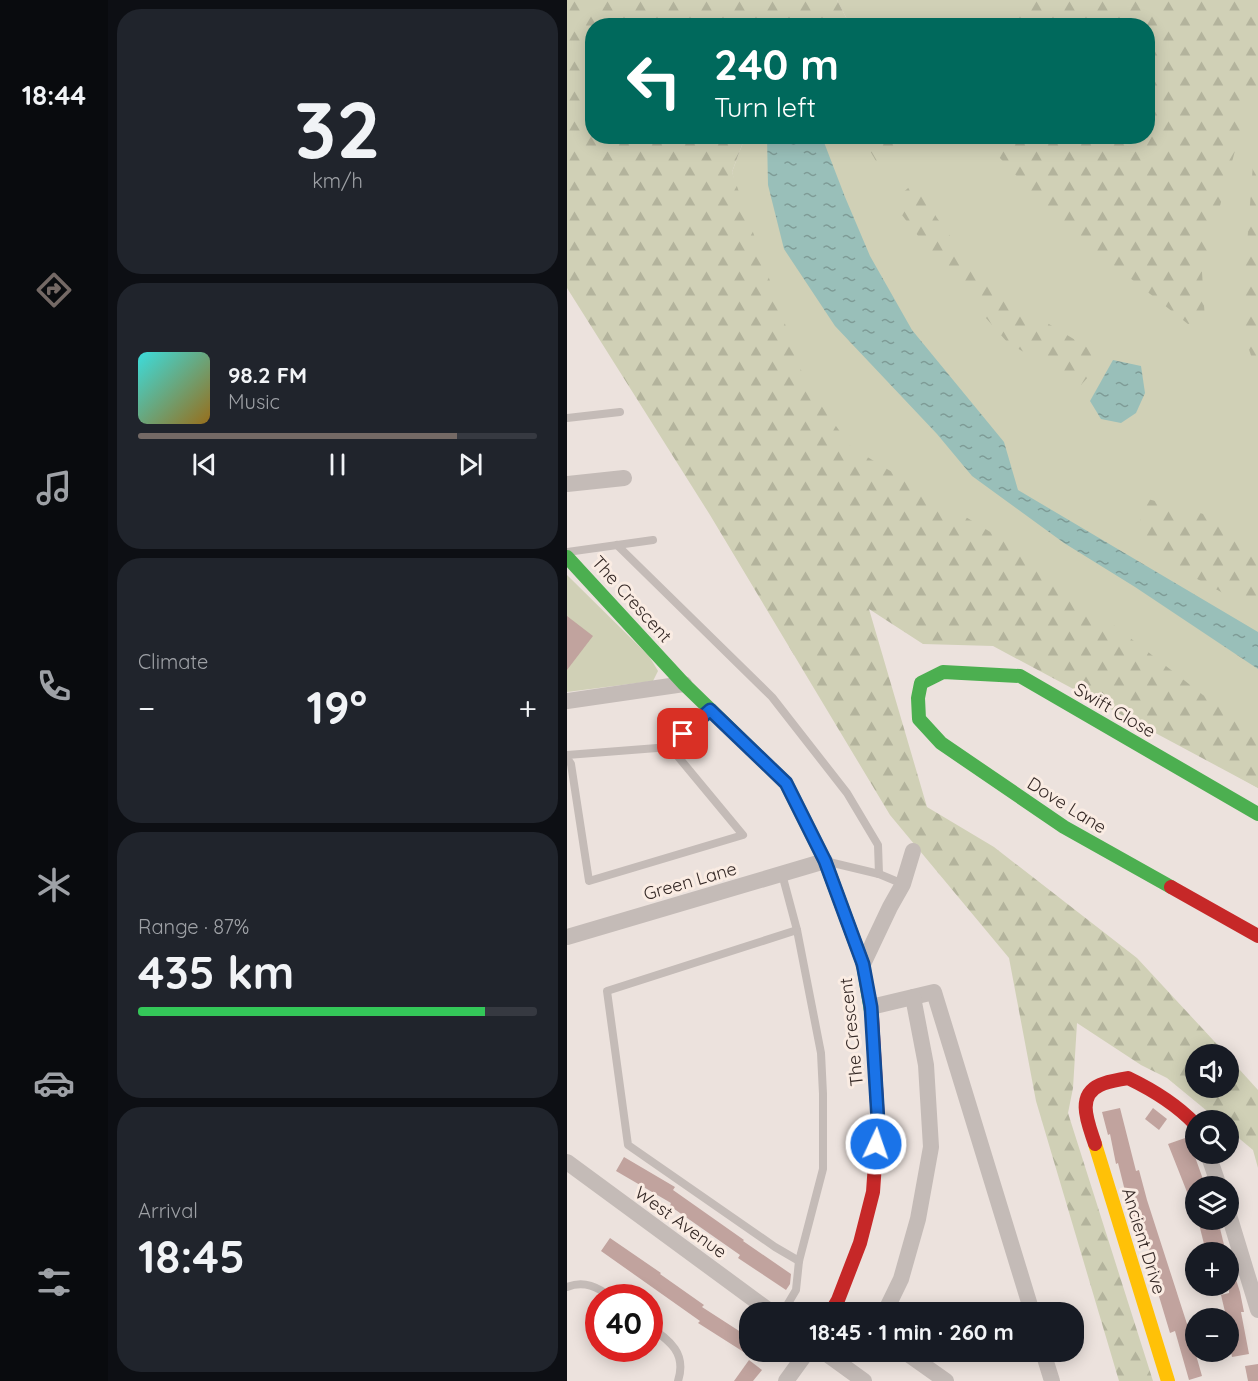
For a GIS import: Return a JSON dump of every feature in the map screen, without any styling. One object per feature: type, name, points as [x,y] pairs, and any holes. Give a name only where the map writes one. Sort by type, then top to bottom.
[{"type":"street","points":[[567,484],[624,478]]},
{"type":"street","name":"The Crescent","points":[[567,557],[684,684],[786,783],[825,861],[863,964],[871,1007],[878,1121],[873,1192],[860,1243],[837,1302]]},
{"type":"street","name":"Swift Close","points":[[943,672],[1020,676],[1258,814]]},
{"type":"street","name":"Dove Lane","points":[[943,672],[921,683],[918,698],[919,720],[941,743],[1064,827],[1258,936]]},
{"type":"street","points":[[567,701],[684,684]]},
{"type":"street","points":[[863,964],[903,884],[913,851]]},
{"type":"street","name":"Green Lane","points":[[567,938],[825,861]]},
{"type":"street","points":[[871,1007],[934,992],[1029,1302]]},
{"type":"street","points":[[890,1302],[901,1279],[915,1229],[931,1147],[926,1065],[913,997]]},
{"type":"street","name":"Ancient Drive","points":[[1169,1381],[1085,1111],[1086,1099],[1095,1087],[1128,1078],[1158,1093],[1185,1114]]},
{"type":"street","name":"West Avenue","points":[[567,1162],[757,1302]]},
{"type":"street","points":[[1234,1230],[1258,1310]]},
{"type":"street","points":[[786,1381],[800,1362]]},
{"type":"street","points":[[838,1362],[864,1381]]},
{"type":"street","points":[[919,1362],[946,1381]]},
{"type":"street","points":[[1046,1362],[1052,1381]]},
{"type":"lane","points":[[567,418],[620,412]]},
{"type":"lane","points":[[567,552],[653,540]]},
{"type":"lane","points":[[617,545],[772,697],[847,793],[878,845],[879,874]]},
{"type":"lane","points":[[670,747],[743,835],[589,881],[571,764],[567,756],[670,747],[710,710]]},
{"type":"lane","points":[[825,861],[879,874],[903,884]]},
{"type":"lane","points":[[782,874],[797,930],[821,1053],[823,1094],[822,1169],[799,1261],[796,1290],[789,1302]]},
{"type":"lane","points":[[797,930],[607,991],[628,1145],[775,1247],[799,1261]]},
{"type":"lane","points":[[567,1287],[587,1284]]},
{"type":"lane","points":[[663,1336],[677,1350],[681,1365],[678,1381]]},
{"type":"green space","points":[[567,0],[837,0],[846,18],[585,18],[585,144],[742,144],[732,172],[806,384],[851,447],[1010,544],[1203,695],[1258,729],[1258,788],[993,646],[923,644],[869,609],[927,807],[994,847],[1137,958],[1217,1044],[1185,1044],[1185,1093],[1167,1078],[1141,1065],[1077,1023],[1073,1088],[1068,1113],[1153,1381],[1119,1381],[1036,1101],[1009,958],[890,815],[710,515],[567,288]]},
{"type":"green space","points":[[837,0],[1258,0],[1258,788],[829,544],[732,172],[742,144],[1155,144],[1155,18],[846,18]]},
{"type":"green space","points":[[1016,0],[1258,0],[1258,84],[1245,114],[1202,272],[1205,321],[1188,324],[1058,221],[999,157],[1000,144],[1155,144],[1155,18],[1014,18]]},
{"type":"green space","points":[[866,144],[910,144],[911,146],[880,168]]},
{"type":"green space","points":[[1258,153],[1258,376],[1241,326],[1253,164]]},
{"type":"green space","points":[[915,182],[937,218],[971,265],[1034,315],[1105,358],[1081,385],[1008,343],[948,275],[892,202]]},
{"type":"green space","points":[[1133,495],[1211,516],[1258,545],[1258,612],[1151,554]]},
{"type":"green space","points":[[567,575],[649,656],[658,671],[653,681],[567,692]]},
{"type":"green space","points":[[1239,1069],[1258,1090],[1258,1168],[1253,1150],[1239,1138],[1239,1110],[1206,1110],[1191,1098],[1239,1098]]},
{"type":"water","points":[[767,144],[825,144],[870,256],[912,330],[1004,442],[1018,490],[1258,632],[1258,669],[1064,543],[972,476],[937,434],[835,326],[784,249],[768,185]]},
{"type":"water","points":[[1113,360],[1141,366],[1145,393],[1136,413],[1121,423],[1101,419],[1090,401]]},
{"type":"building","points":[[567,616],[593,636],[567,670]]},
{"type":"building","points":[[1120,1108],[1136,1171],[1139,1170],[1185,1318],[1185,1362],[1198,1362],[1202,1376],[1189,1380],[1175,1331],[1170,1333],[1155,1283],[1158,1282],[1142,1222],[1136,1224],[1102,1112]]},
{"type":"building","points":[[1153,1108],[1167,1119],[1159,1130],[1145,1119]]},
{"type":"building","points":[[1185,1138],[1185,1164],[1198,1164],[1202,1176],[1185,1176],[1185,1187],[1168,1144]]},
{"type":"building","points":[[624,1157],[675,1187],[673,1190],[791,1274],[790,1284],[786,1290],[738,1258],[740,1255],[670,1206],[671,1203],[616,1171]]},
{"type":"building","points":[[1200,1230],[1220,1230],[1223,1242],[1204,1242]]},
{"type":"building","points":[[610,1238],[661,1273],[704,1305],[702,1307],[739,1331],[739,1349],[698,1323],[700,1321],[663,1295],[663,1284],[648,1284],[601,1251]]},
{"type":"building","points":[[1239,1289],[1249,1354],[1239,1356],[1239,1308],[1224,1308],[1221,1296],[1239,1296]]},
{"type":"building","points":[[748,1362],[752,1362],[762,1370],[753,1381],[734,1381]]},
{"type":"building","points":[[1258,1364],[1258,1381],[1248,1381],[1245,1366]]},
{"type":"traffic: fast","points":[[567,557],[684,684],[786,783],[825,861],[863,964],[872,1017]]},
{"type":"traffic: fast","points":[[1171,887],[1064,827],[941,743],[919,719],[918,698],[921,683],[943,672],[1020,676],[1258,814]]},
{"type":"traffic: slow","points":[[1095,1144],[1168,1381]]},
{"type":"traffic: jam","points":[[1171,887],[1258,936]]},
{"type":"traffic: jam","points":[[837,1302],[860,1243],[873,1192],[878,1121],[872,1017]]},
{"type":"traffic: jam","points":[[1095,1144],[1087,1120],[1086,1103],[1092,1090],[1100,1085],[1128,1078],[1164,1098],[1185,1115]]},
{"type":"route","points":[[683,734],[710,710],[786,783],[825,861],[863,964],[871,1007],[878,1121],[876,1144]]}]
